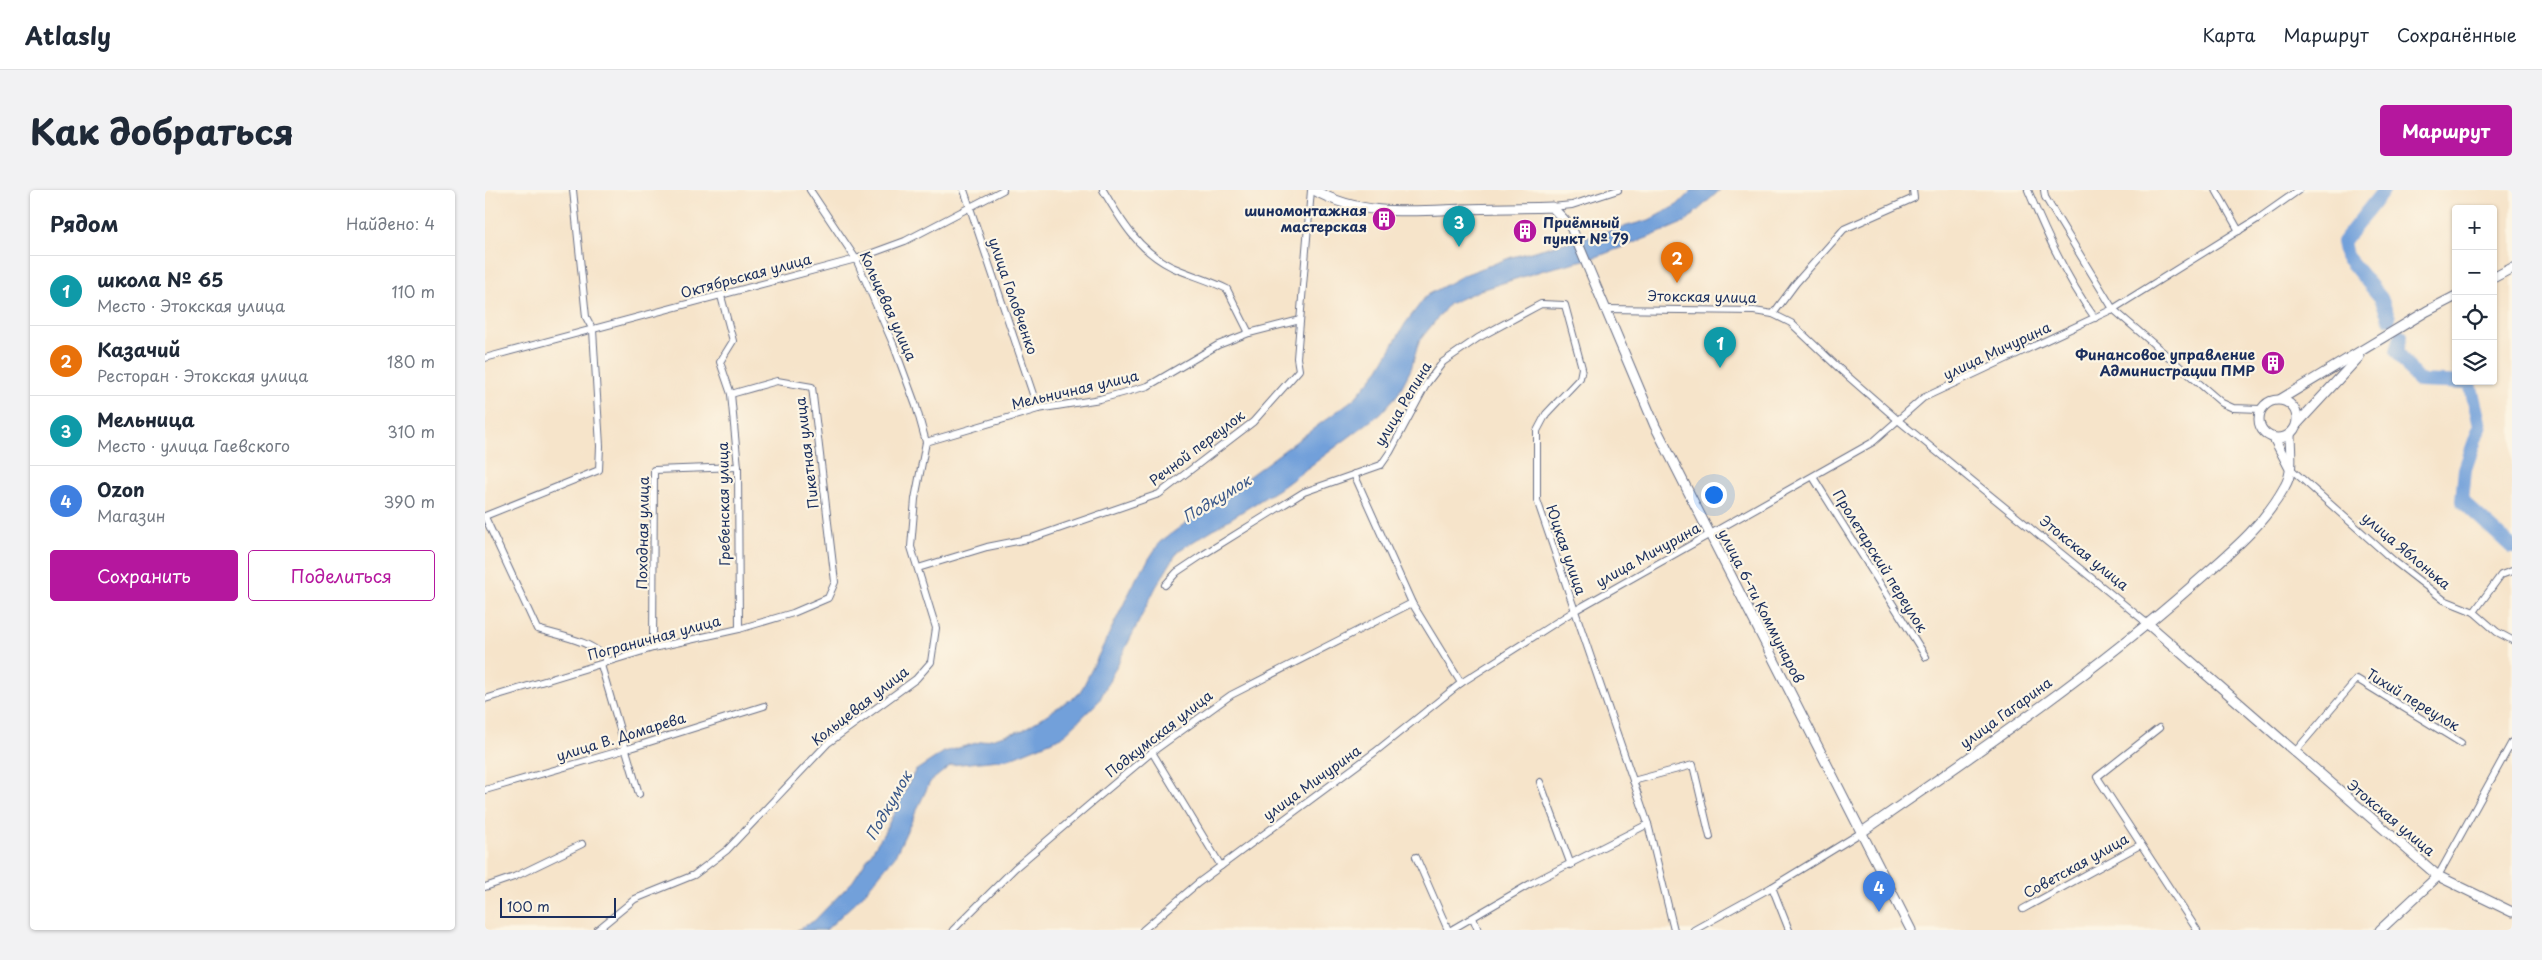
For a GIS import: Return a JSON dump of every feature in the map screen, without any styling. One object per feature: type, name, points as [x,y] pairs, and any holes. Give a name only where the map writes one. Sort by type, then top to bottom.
[{"type":"street","points":[[573,190],[586,317],[593,330],[600,446],[599,470],[485,517],[537,629],[578,641],[604,654],[604,664],[627,749],[626,754],[639,794]]},
{"type":"street","name":"Кольцевая улица","points":[[597,930],[635,899],[694,875],[727,850],[828,743],[921,674],[931,662],[936,628],[911,547],[915,499],[926,442],[916,406],[894,346],[856,259],[809,190]]},
{"type":"street","name":"улица Головченко","points":[[964,190],[1038,409]]},
{"type":"street","name":"Октябрьская улица","points":[[485,358],[856,259],[905,241],[1003,190]]},
{"type":"street","points":[[1103,190],[1130,234],[1151,254],[1172,267],[1227,289],[1249,333]]},
{"type":"street","points":[[1313,190],[1332,200],[1351,206],[1383,211],[1553,207],[1572,205],[1618,190]]},
{"type":"street","name":"Речной переулок","points":[[918,568],[987,547],[1032,538],[1159,494],[1253,422],[1299,370],[1297,358],[1313,190]]},
{"type":"street","points":[[1773,314],[1796,282],[1844,229],[1914,198],[1913,190]]},
{"type":"street","points":[[2028,190],[2042,226],[2085,305],[2095,318]]},
{"type":"street","points":[[2043,190],[2045,198],[2113,309],[2222,402],[2233,408],[2260,409],[2273,400],[2281,400],[2295,408],[2297,424]]},
{"type":"street","points":[[2216,190],[2239,231]]},
{"type":"street","name":"улица Мичурина","points":[[1143,930],[1221,866],[1375,752],[1461,683],[1574,611],[1873,442],[1923,398],[2113,309],[2239,231],[2299,190]]},
{"type":"street","name":"улица 6-ти Коммунаров","points":[[1553,207],[1571,227],[1655,426],[1709,536],[1911,930]]},
{"type":"street","points":[[2497,276],[2512,268]]},
{"type":"street","name":"Гребенская улица","points":[[721,296],[733,341],[720,362],[731,394],[738,467],[739,629]]},
{"type":"street","points":[[2281,400],[2427,311],[2452,298]]},
{"type":"street","name":"улица Репина","points":[[1165,586],[1177,572],[1304,492],[1381,465],[1427,383],[1443,362],[1478,338],[1541,304],[1565,305]]},
{"type":"street","name":"Юцкая улица","points":[[1565,305],[1582,368],[1580,378],[1547,414],[1537,431],[1537,500],[1648,824],[1674,930]]},
{"type":"street","name":"Этокская улица","points":[[1606,309],[1754,311],[1773,314],[1791,323],[1899,421],[2148,624],[2294,753],[2438,876],[2512,912]]},
{"type":"street","name":"Мельничная улица","points":[[926,442],[1038,409],[1100,398],[1148,386],[1219,345],[1249,333],[1300,320]]},
{"type":"street","points":[[2260,409],[2258,418],[2260,427],[2265,434],[2274,438],[2282,438],[2290,434],[2297,424],[2367,349]]},
{"type":"street","name":"Пикетная улица","points":[[731,394],[777,381],[812,387],[835,582],[828,598]]},
{"type":"street","name":"улица Гагарина","points":[[1694,930],[1772,887],[1862,832],[2013,727],[2148,624],[2245,539],[2268,513],[2286,484],[2291,469],[2290,434]]},
{"type":"street","points":[[2274,438],[2291,469]]},
{"type":"street","name":"Походная улица","points":[[653,648],[654,470],[738,467]]},
{"type":"street","name":"улица Яблонька","points":[[2291,469],[2394,561],[2444,600],[2474,612],[2497,632],[2512,640]]},
{"type":"street","points":[[1354,474],[1412,603],[1461,683]]},
{"type":"street","name":"Пролетарский переулок","points":[[1813,477],[1926,658]]},
{"type":"street","points":[[2474,612],[2501,575],[2512,571]]},
{"type":"street","name":"Пограничная улица","points":[[485,699],[653,648],[739,629],[793,613],[828,598]]},
{"type":"street","name":"Подкумская улица","points":[[953,930],[1015,868],[1152,752],[1231,695],[1412,603]]},
{"type":"street","name":"Тихий переулок","points":[[2294,753],[2357,679],[2461,743]]},
{"type":"street","name":"улица В. Домарева","points":[[485,790],[627,749],[764,706]]},
{"type":"street","name":"Советская улица","points":[[2159,728],[2097,777],[2197,930]]},
{"type":"street","points":[[2380,930],[2438,876],[2512,742]]},
{"type":"street","points":[[1152,752],[1221,866]]},
{"type":"street","points":[[1633,781],[1693,765],[1710,836]]},
{"type":"street","points":[[1540,782],[1571,865]]},
{"type":"street","points":[[1416,857],[1449,930],[1530,884],[1571,865],[1648,824]]},
{"type":"street","points":[[485,887],[514,877],[582,844]]},
{"type":"street","name":"Советская улица","points":[[2023,909],[2140,845]]},
{"type":"street","points":[[1772,887],[1789,930]]},
{"type":"street","points":[[1473,918],[1478,930]]},
{"type":"water","points":[[1692,190],[1720,190],[1685,222],[1647,238],[1596,257],[1544,270],[1480,290],[1449,304],[1419,341],[1411,369],[1398,394],[1381,413],[1285,485],[1178,551],[1156,587],[1099,701],[1062,737],[1008,759],[951,765],[930,782],[895,856],[862,896],[826,930],[797,930],[814,921],[853,881],[884,833],[915,771],[944,752],[1023,730],[1080,693],[1137,577],[1160,542],[1355,398],[1379,369],[1405,324],[1426,296],[1464,275],[1512,257],[1649,220],[1677,205]]},
{"type":"waterway","points":[[2384,190],[2343,242],[2346,256],[2381,298],[2389,318]]},
{"type":"waterway","points":[[2401,336],[2397,351],[2418,381],[2470,383],[2480,426],[2465,469],[2462,501],[2512,547]]},
{"type":"place","name":"шиномонтажная мастерская","points":[[1384,219]]},
{"type":"place","name":"Приёмный пункт № 79","points":[[1525,231]]},
{"type":"place","name":"Мельница","points":[[1459,247]]},
{"type":"place","name":"Казачий","points":[[1677,283]]},
{"type":"place","name":"Финансовое управление Администрации ПМР","points":[[2273,363]]},
{"type":"place","name":"школа № 65","points":[[1720,368]]},
{"type":"place","name":"Ozon","points":[[1879,912]]},
{"type":"water label","name":"Подкумок","points":[[1217,499]]},
{"type":"water label","name":"Подкумок","points":[[889,806]]}]
